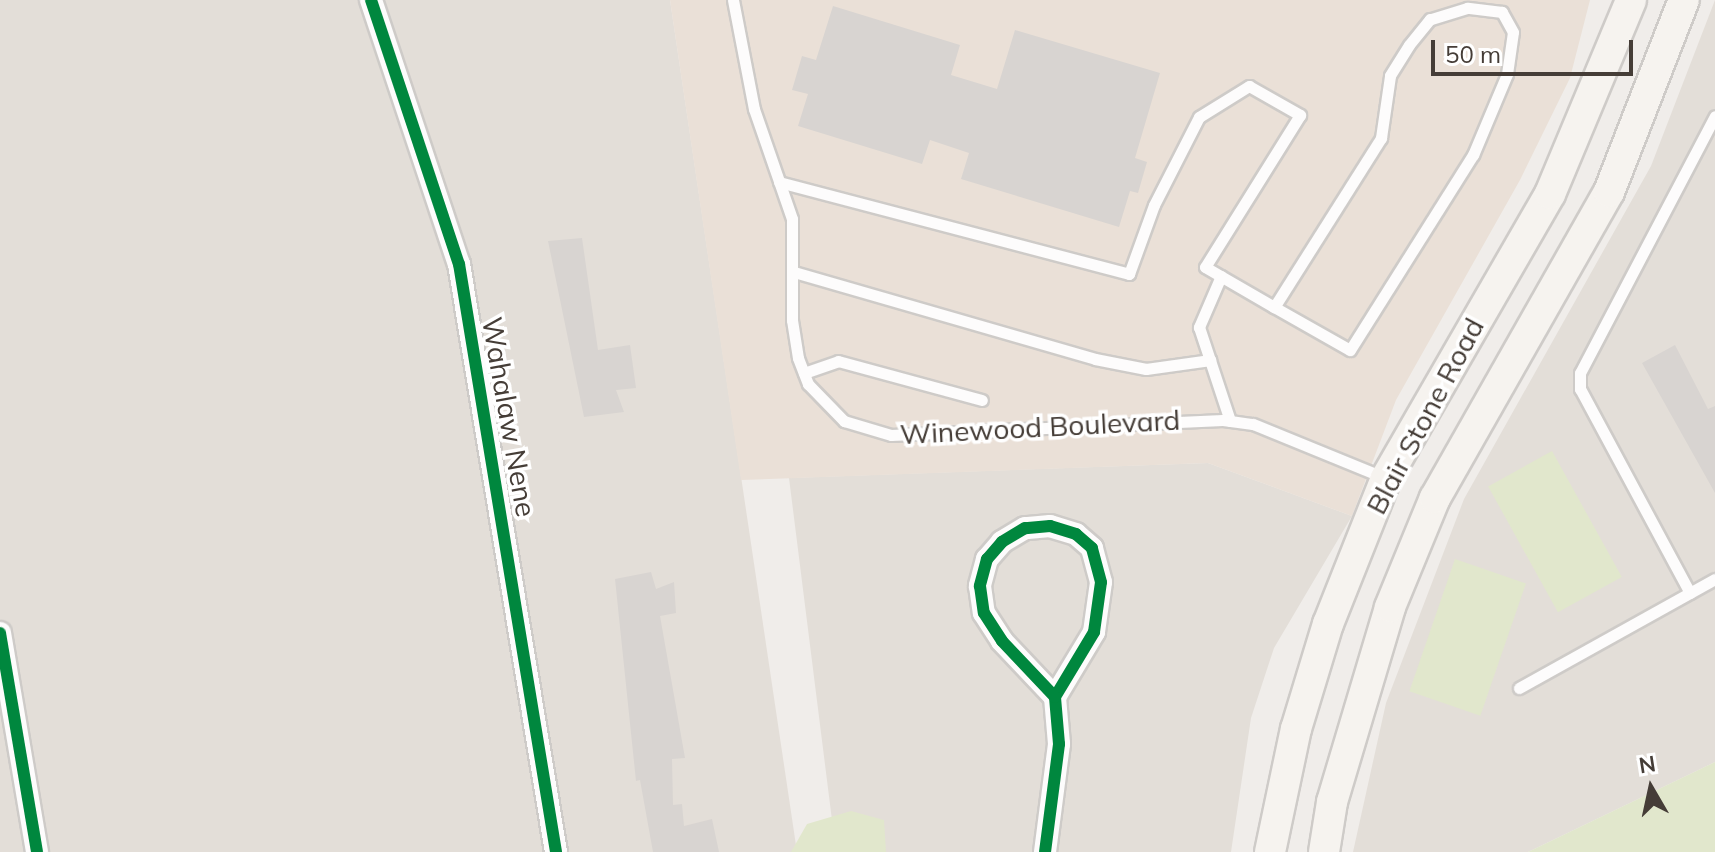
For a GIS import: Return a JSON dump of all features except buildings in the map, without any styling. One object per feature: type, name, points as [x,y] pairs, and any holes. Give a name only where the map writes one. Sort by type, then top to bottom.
[{"type":"main road","name":"Blair Stone Road","points":[[1270,852],[1296,729],[1328,624],[1386,478],[1550,194],[1631,0]]},
{"type":"main road","name":"Blair Stone Road","points":[[1324,852],[1332,802],[1390,607],[1435,498],[1609,192],[1684,0]]},
{"type":"main road","points":[[1386,478],[1435,498]]},
{"type":"street","name":"Wahalaw Nene","points":[[371,0],[459,264],[556,852]]},
{"type":"street","points":[[1045,852],[1059,744],[1055,697],[1094,632],[1101,582],[1092,548],[1076,534],[1050,526],[1025,528],[1002,542],[987,559],[982,599],[1002,641],[1055,697]]},
{"type":"street","points":[[0,633],[37,852]]},
{"type":"lane","name":"Winewood Boulevard","points":[[733,0],[754,109],[792,219],[792,320],[804,373],[808,384],[844,421],[891,435],[1175,419],[1230,421],[1253,424],[1386,478]]},
{"type":"lane","points":[[779,182],[1129,274],[1154,205],[1199,117],[1249,86],[1300,115],[1205,267],[1274,307],[1350,350],[1473,155],[1507,74],[1513,32],[1502,12],[1467,8],[1430,19],[1409,45],[1390,76],[1381,138],[1274,307]]},
{"type":"lane","points":[[1690,593],[1580,389],[1580,373],[1715,116]]},
{"type":"lane","points":[[794,272],[1095,359],[1146,369],[1210,360]]},
{"type":"lane","points":[[1221,276],[1199,327],[1230,421]]},
{"type":"lane","points":[[804,373],[838,361],[982,400]]},
{"type":"lane","points":[[1519,688],[1715,579]]},
{"type":"shaded area","points":[[0,0],[670,0],[797,852],[0,852]]},
{"type":"shaded area","points":[[670,0],[1590,0],[1570,78],[1520,180],[1396,400],[1352,516],[1208,463],[741,480]]},
{"type":"shaded area","points":[[1715,0],[1715,762],[1528,852],[1353,852],[1386,703],[1464,499],[1651,166]]},
{"type":"shaded area","points":[[1208,463],[1352,516],[1274,648],[1251,718],[1231,852],[836,852],[789,478]]},
{"type":"green space","points":[[1552,451],[1622,577],[1558,612],[1488,486]]},
{"type":"green space","points":[[1455,559],[1526,583],[1480,716],[1409,691]]},
{"type":"green space","points":[[1715,762],[1715,852],[1528,852]]},
{"type":"green space","points":[[851,811],[884,820],[886,852],[791,852],[807,824]]},
{"type":"cycle path","points":[[371,0],[459,264],[556,852]]},
{"type":"cycle path","points":[[1045,852],[1059,744],[1055,697],[1094,632],[1101,582],[1092,548],[1076,534],[1050,526],[1025,528],[1002,542],[987,559],[980,586],[984,613],[1002,641],[1055,697]]},
{"type":"cycle path","points":[[0,633],[37,852]]}]
